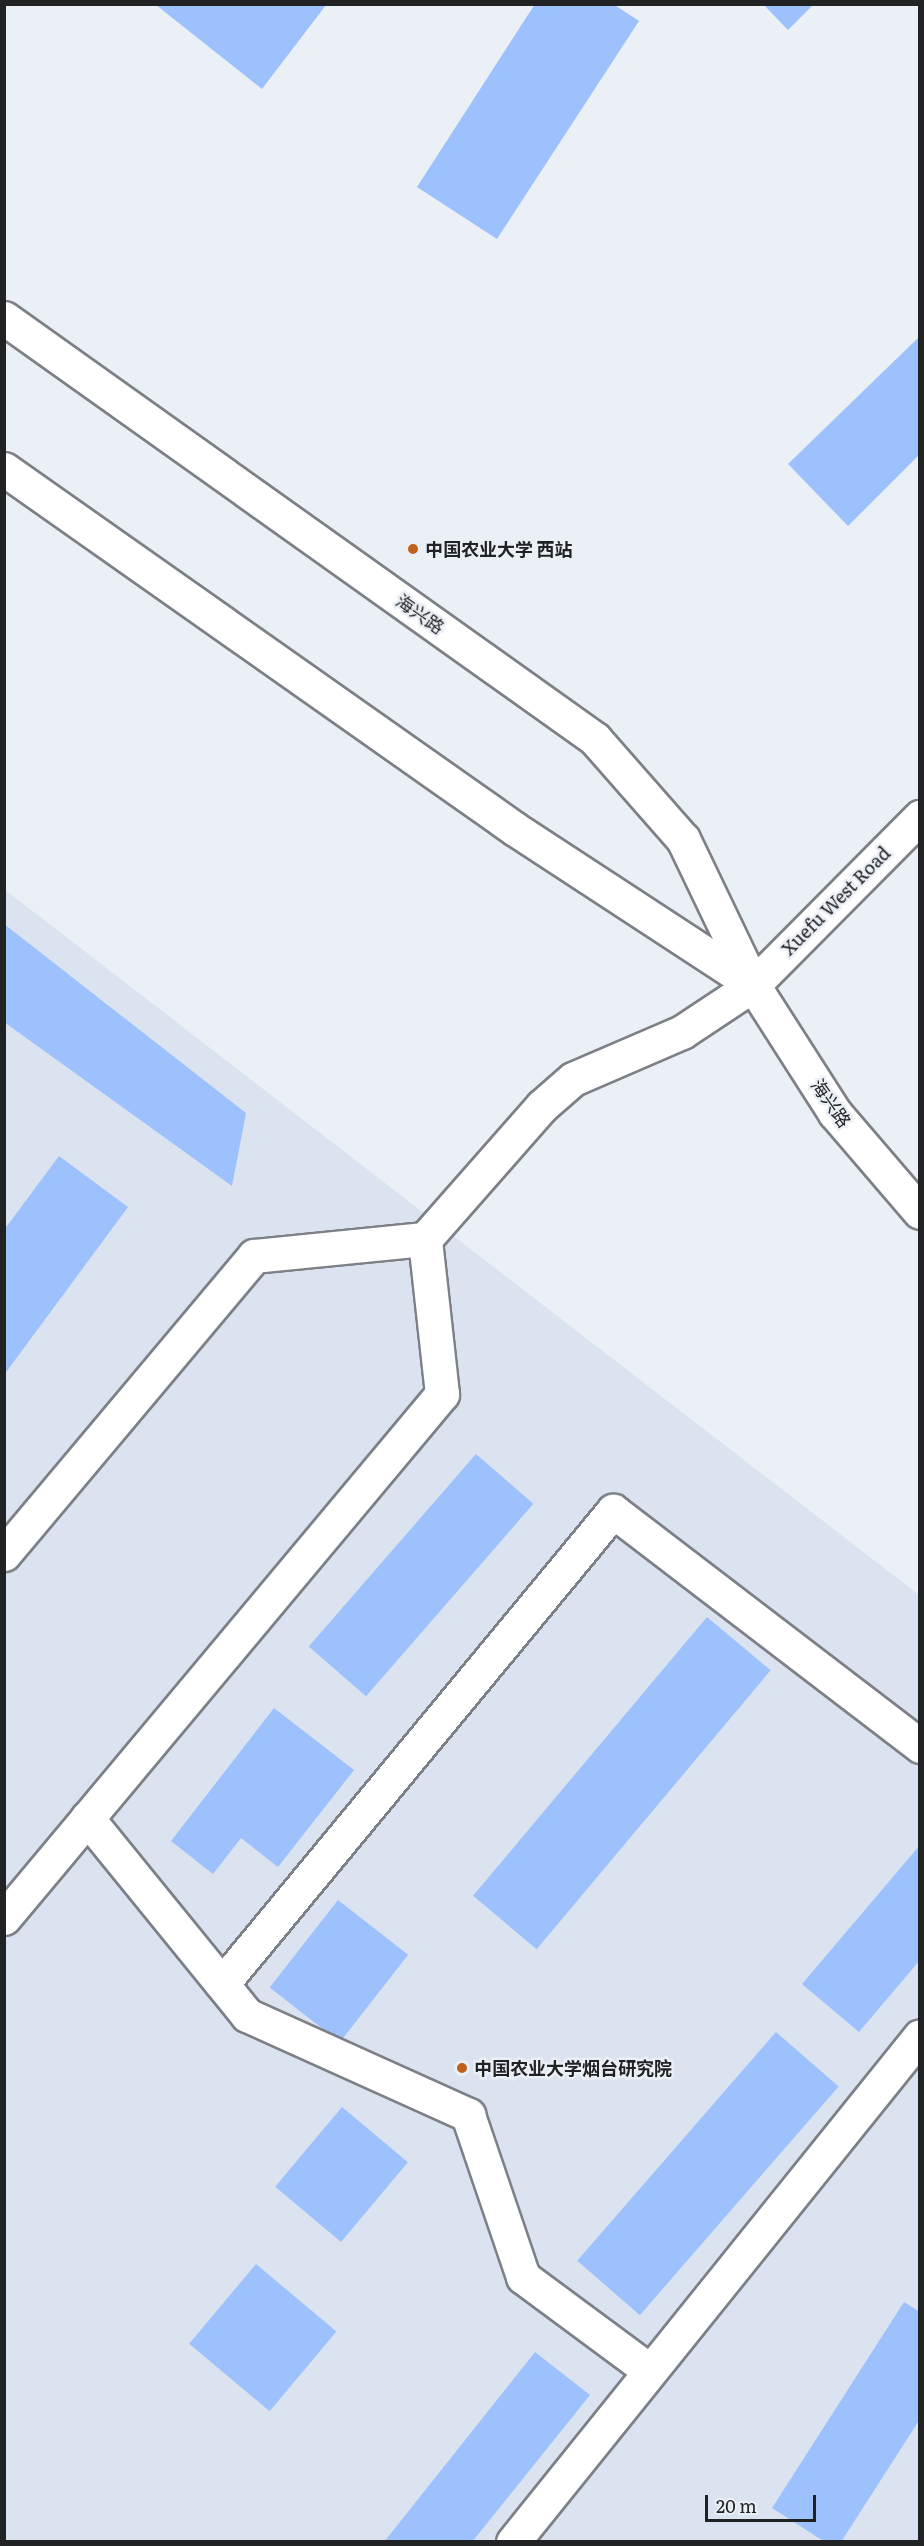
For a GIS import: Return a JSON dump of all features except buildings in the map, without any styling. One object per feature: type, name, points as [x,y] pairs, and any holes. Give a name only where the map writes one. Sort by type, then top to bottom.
[{"type":"street","name":"海兴路","points":[[4,318],[595,739],[683,839],[753,985],[835,1113],[920,1212]]},
{"type":"street","name":"海兴路","points":[[4,469],[515,829],[753,985]]},
{"type":"street","name":"Xuefu West Road","points":[[425,1239],[542,1106],[573,1079],[682,1032],[753,985],[920,817]]},
{"type":"street","points":[[4,1917],[442,1394],[425,1239],[254,1256],[9,1540]]},
{"type":"street","points":[[222,1984],[613,1511],[920,1746]]},
{"type":"street","points":[[87,1818],[248,2015],[468,2115],[523,2277],[650,2371]]},
{"type":"street","points":[[513,2541],[920,2036]]},
{"type":"shaded area","name":"中国农业大学烟台研究院","points":[[4,889],[919,1595],[919,2541],[5,2541]]},
{"type":"place","name":"中国农业大学 西站","points":[[413,549]]},
{"type":"place","name":"中国农业大学烟台研究院","points":[[462,2068]]}]
